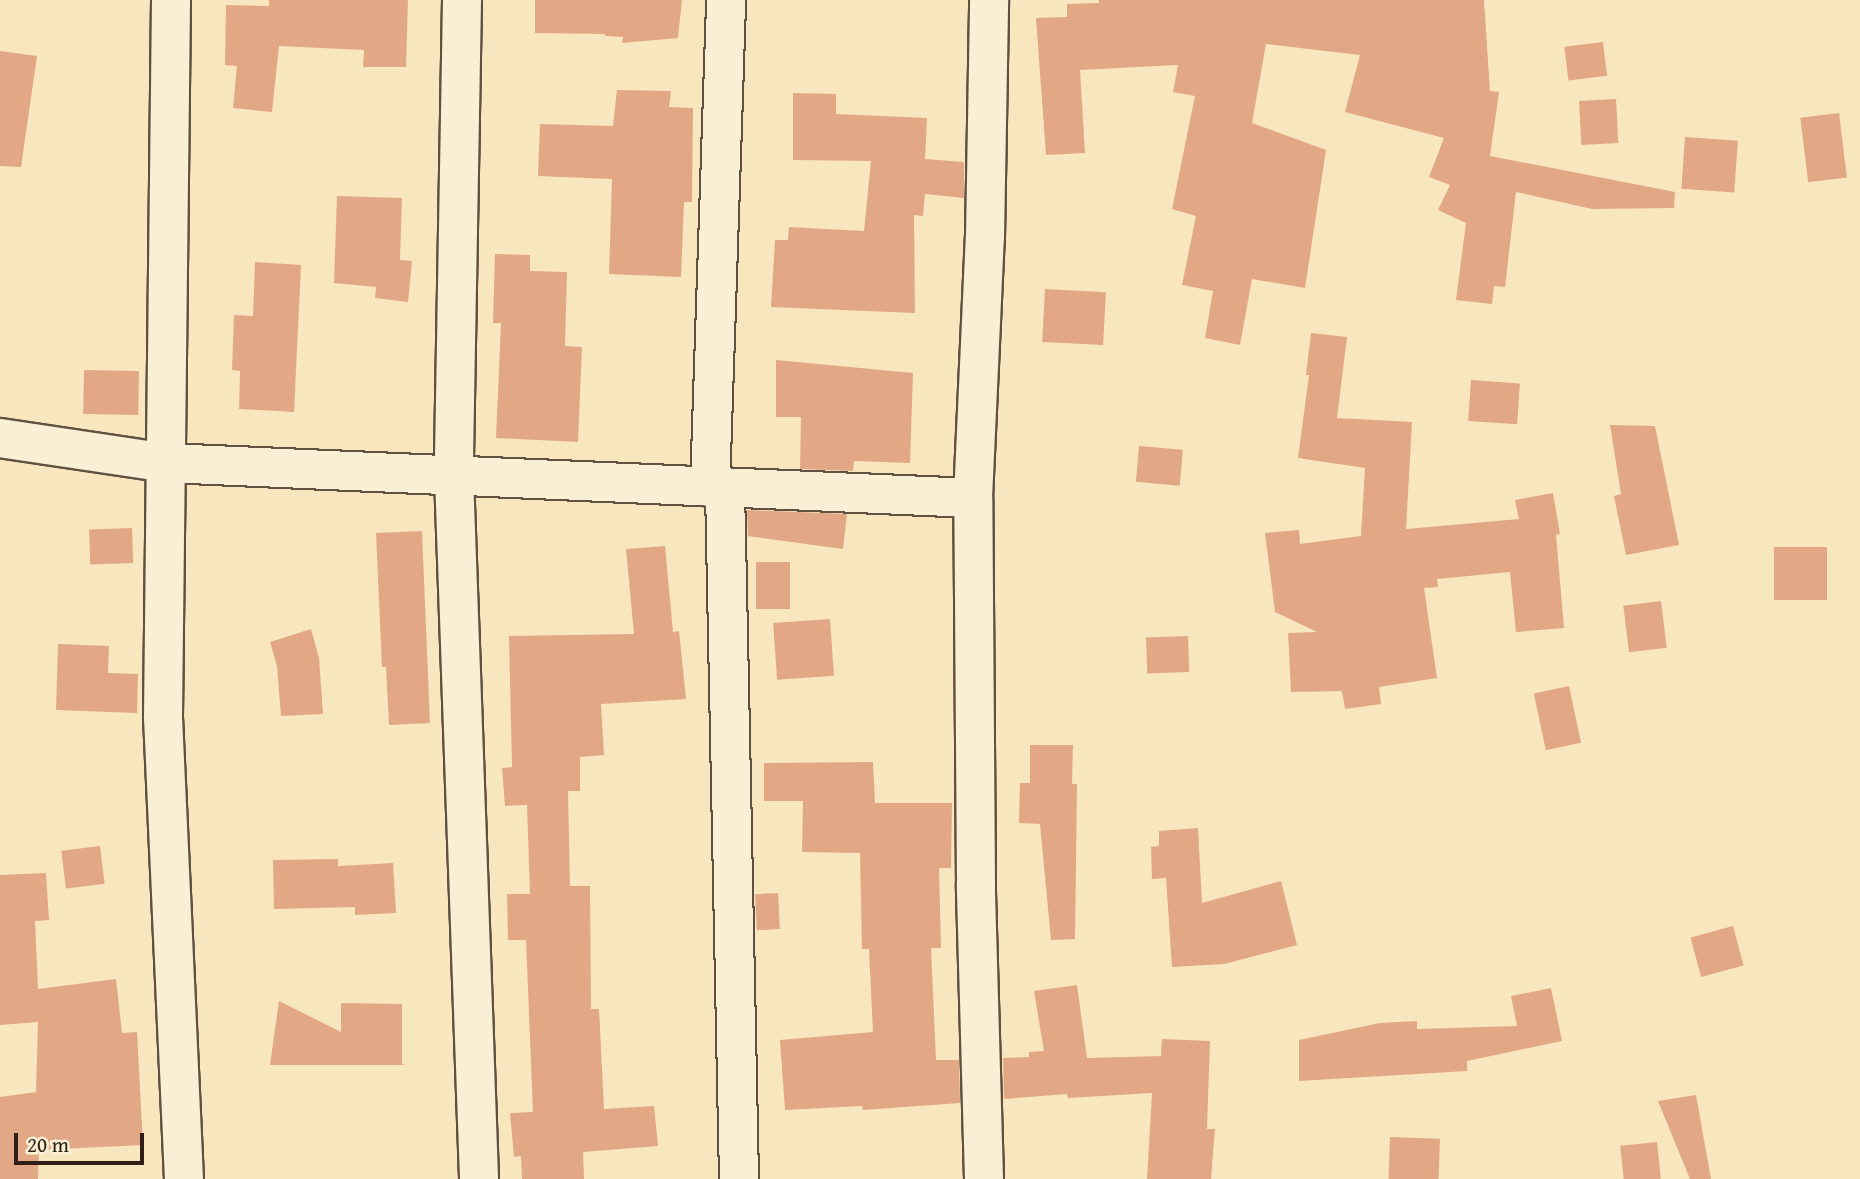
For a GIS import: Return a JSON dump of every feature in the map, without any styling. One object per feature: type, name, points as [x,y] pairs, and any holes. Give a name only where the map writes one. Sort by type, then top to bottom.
[{"type":"street","points":[[171,0],[163,717],[184,1179]]},
{"type":"street","points":[[462,0],[454,477],[479,1179]]},
{"type":"street","points":[[726,0],[718,488],[740,1179]]},
{"type":"street","points":[[984,1179],[976,886],[973,498],[985,237],[989,0]]},
{"type":"street","points":[[0,438],[167,463],[973,498]]},
{"type":"building","points":[[269,0],[408,0],[406,67],[363,67],[364,50],[279,46],[272,112],[233,108],[237,66],[225,65],[226,5],[269,6]]},
{"type":"building","points":[[535,0],[682,0],[678,38],[622,43],[623,37],[605,34],[535,33]]},
{"type":"building","points":[[1099,0],[1484,0],[1490,91],[1499,92],[1490,156],[1675,192],[1674,208],[1592,209],[1516,192],[1505,287],[1494,286],[1492,304],[1456,300],[1466,223],[1438,210],[1450,185],[1429,177],[1444,138],[1345,112],[1360,55],[1266,44],[1252,123],[1326,150],[1305,288],[1252,279],[1240,345],[1205,338],[1213,291],[1182,285],[1196,216],[1172,209],[1195,96],[1173,92],[1178,65],[1080,70],[1085,153],[1046,155],[1036,18],[1067,17],[1067,4],[1099,3]]},
{"type":"building","points":[[1603,42],[1607,76],[1568,80],[1564,47]]},
{"type":"building","points":[[0,51],[37,56],[21,167],[0,166]]},
{"type":"building","points":[[617,90],[671,91],[669,107],[693,108],[692,202],[684,202],[681,277],[609,274],[612,179],[538,176],[540,124],[613,126]]},
{"type":"building","points":[[793,93],[836,94],[836,114],[927,118],[925,159],[964,162],[964,198],[925,194],[923,216],[914,215],[915,313],[771,307],[775,240],[788,240],[789,227],[864,231],[871,161],[793,160]]},
{"type":"building","points":[[1616,99],[1618,143],[1581,145],[1579,101]]},
{"type":"building","points":[[1839,113],[1847,178],[1808,182],[1800,118]]},
{"type":"building","points":[[1685,137],[1738,141],[1734,193],[1681,189]]},
{"type":"building","points":[[337,196],[402,198],[400,260],[412,261],[408,302],[375,298],[376,287],[334,283]]},
{"type":"building","points":[[495,254],[530,255],[530,271],[567,272],[565,346],[582,347],[578,442],[496,438],[501,323],[493,323]]},
{"type":"building","points":[[255,262],[301,265],[294,412],[239,409],[240,371],[232,370],[234,315],[253,316]]},
{"type":"building","points":[[1045,289],[1106,292],[1103,345],[1042,342]]},
{"type":"building","points":[[1311,333],[1347,337],[1337,418],[1412,422],[1406,529],[1519,519],[1515,500],[1553,493],[1560,534],[1556,535],[1564,628],[1516,632],[1510,572],[1437,579],[1438,587],[1424,588],[1437,678],[1379,687],[1381,704],[1345,709],[1342,691],[1291,692],[1288,633],[1317,632],[1275,612],[1265,533],[1299,530],[1300,544],[1361,536],[1365,468],[1298,458],[1309,375],[1306,375]]},
{"type":"building","points":[[776,360],[913,373],[910,463],[854,461],[853,471],[800,469],[801,417],[776,417]]},
{"type":"building","points":[[84,370],[139,371],[138,415],[83,414]]},
{"type":"building","points":[[1471,380],[1520,383],[1517,424],[1468,421]]},
{"type":"building","points":[[1610,425],[1655,426],[1679,545],[1626,555],[1614,496],[1621,494]]},
{"type":"building","points":[[1139,446],[1183,450],[1180,486],[1136,482]]},
{"type":"building","points":[[747,510],[847,514],[843,549],[748,536]]},
{"type":"building","points":[[132,528],[133,563],[90,564],[89,530]]},
{"type":"building","points":[[422,531],[430,723],[389,725],[386,667],[382,667],[376,533]]},
{"type":"building","points":[[665,546],[673,632],[679,631],[686,699],[601,704],[604,755],[580,757],[580,791],[568,791],[570,886],[590,886],[591,1009],[599,1009],[604,1109],[654,1106],[658,1146],[583,1152],[584,1179],[522,1179],[521,1156],[514,1157],[510,1113],[533,1112],[526,940],[508,940],[507,894],[530,894],[527,805],[505,806],[502,768],[512,767],[509,636],[634,634],[626,549]]},
{"type":"building","points":[[1774,547],[1827,547],[1827,600],[1774,600]]},
{"type":"building","points":[[756,562],[790,562],[790,609],[756,609]]},
{"type":"building","points":[[1661,601],[1667,648],[1629,652],[1623,606]]},
{"type":"building","points":[[830,619],[834,676],[777,680],[773,623]]},
{"type":"building","points":[[311,629],[319,658],[323,714],[281,716],[277,666],[270,642]]},
{"type":"building","points":[[1188,636],[1189,672],[1147,673],[1146,637]]},
{"type":"building","points":[[58,644],[109,646],[108,673],[138,674],[137,713],[56,710]]},
{"type":"building","points":[[1569,686],[1581,743],[1546,750],[1534,693]]},
{"type":"building","points":[[1030,745],[1073,745],[1072,784],[1077,784],[1075,939],[1051,940],[1040,824],[1019,823],[1020,783],[1030,783]]},
{"type":"building","points":[[873,762],[875,803],[952,803],[951,868],[939,868],[941,948],[931,948],[936,1060],[959,1060],[960,1103],[863,1110],[862,1106],[785,1110],[780,1040],[873,1032],[869,949],[862,949],[860,853],[802,852],[803,801],[764,801],[764,763]]},
{"type":"building","points":[[1198,828],[1202,903],[1281,881],[1297,945],[1224,964],[1172,967],[1166,878],[1152,879],[1151,847],[1159,846],[1159,831]]},
{"type":"building","points":[[100,846],[105,884],[66,888],[61,851]]},
{"type":"building","points":[[338,859],[338,866],[393,863],[396,913],[355,915],[355,907],[274,909],[273,860]]},
{"type":"building","points":[[46,873],[49,920],[35,921],[38,989],[116,979],[122,1033],[137,1032],[143,1145],[39,1150],[38,1179],[0,1179],[0,1097],[36,1092],[38,1022],[0,1025],[0,875]]},
{"type":"building","points":[[778,893],[780,929],[757,930],[755,894]]},
{"type":"building","points":[[1733,926],[1744,966],[1701,977],[1690,937]]},
{"type":"building","points":[[1077,985],[1087,1058],[1161,1056],[1162,1039],[1210,1041],[1207,1129],[1215,1129],[1211,1179],[1147,1179],[1152,1093],[1068,1098],[1067,1094],[1004,1099],[1003,1058],[1029,1057],[1029,1052],[1044,1051],[1034,991]]},
{"type":"building","points":[[1551,988],[1562,1041],[1467,1061],[1467,1071],[1299,1081],[1299,1040],[1380,1023],[1417,1021],[1417,1029],[1517,1026],[1511,996]]},
{"type":"building","points":[[279,1001],[341,1032],[341,1003],[402,1004],[402,1064],[405,1065],[270,1065]]},
{"type":"building","points":[[1696,1095],[1711,1179],[1690,1179],[1658,1101]]},
{"type":"building","points":[[1390,1137],[1440,1139],[1439,1179],[1389,1179]]},
{"type":"building","points":[[1657,1142],[1661,1179],[1624,1179],[1620,1146]]}]
